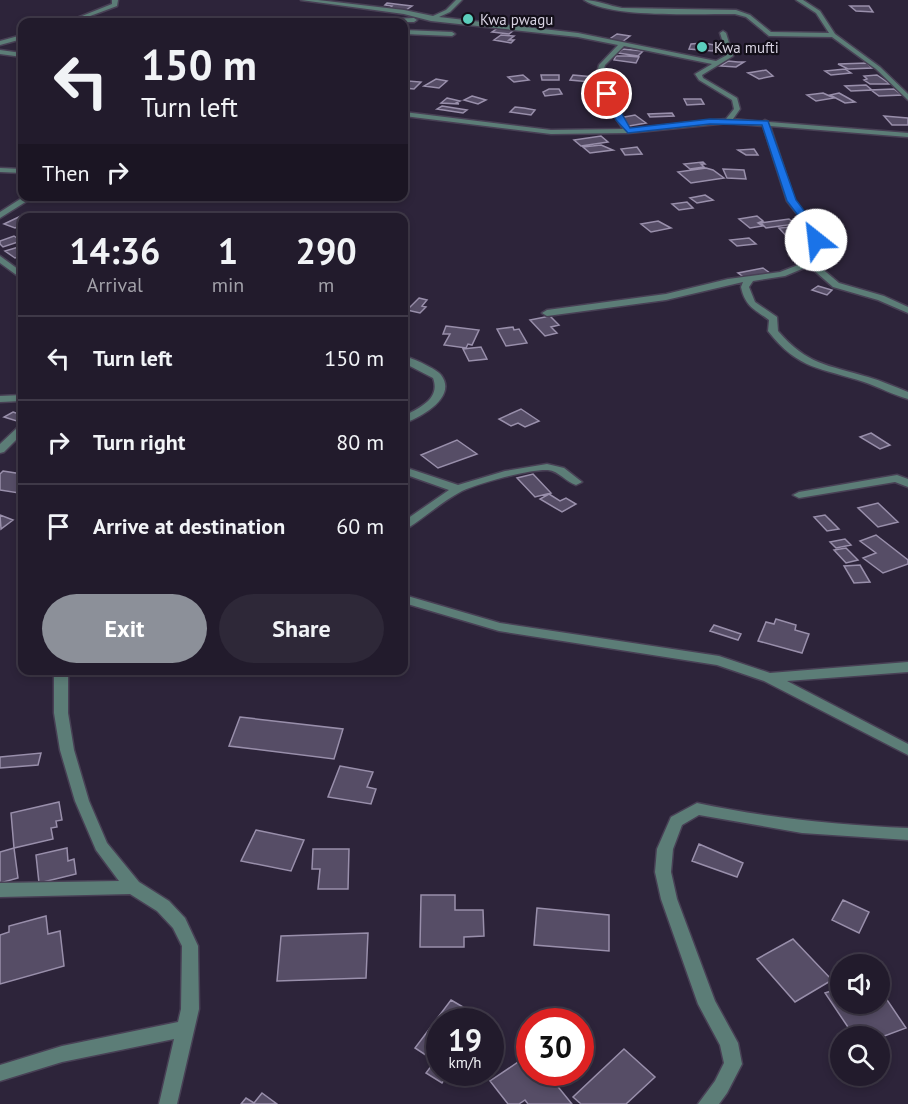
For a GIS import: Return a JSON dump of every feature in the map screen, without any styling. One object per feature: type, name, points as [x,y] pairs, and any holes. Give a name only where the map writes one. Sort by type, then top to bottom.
[{"type":"street","points":[[81,18],[115,6],[115,0]]},
{"type":"street","points":[[304,0],[404,12],[434,19],[571,34],[717,63]]},
{"type":"street","points":[[408,21],[434,19],[448,11],[459,0]]},
{"type":"street","points":[[587,0],[603,7],[629,10],[736,12],[748,16],[770,34],[833,34]]},
{"type":"street","points":[[799,0],[818,12],[833,34],[878,68],[908,98]]},
{"type":"street","points":[[603,7],[612,1]]},
{"type":"street","points":[[394,18],[404,12]]},
{"type":"street","points":[[408,32],[452,34]]},
{"type":"street","points":[[723,33],[731,54],[698,76],[735,99],[737,109],[728,121]]},
{"type":"street","points":[[0,43],[18,38]]},
{"type":"street","points":[[622,43],[602,65],[599,77],[620,120],[628,131]]},
{"type":"street","points":[[0,52],[18,54]]},
{"type":"street","points":[[408,114],[551,132],[628,131],[728,121],[908,135]]},
{"type":"street","points":[[765,123],[791,201],[810,225],[816,240],[810,263]]},
{"type":"street","points":[[0,170],[18,171]]},
{"type":"street","points":[[0,216],[23,201]]},
{"type":"street","points":[[0,260],[18,273]]},
{"type":"street","points":[[547,313],[658,298],[728,282],[782,274],[810,263]]},
{"type":"street","points":[[810,263],[836,285],[881,297],[908,310]]},
{"type":"street","points":[[749,280],[745,287],[748,299],[774,319],[773,331],[801,359],[821,369],[867,380],[908,396]]},
{"type":"street","points":[[408,361],[437,376],[440,384],[437,399],[424,410],[408,418]]},
{"type":"street","points":[[0,399],[18,398]]},
{"type":"street","points":[[0,450],[18,433]]},
{"type":"street","points":[[408,523],[458,489],[485,479],[540,467],[560,470],[576,482]]},
{"type":"street","points":[[408,471],[458,489]]},
{"type":"street","points":[[799,495],[877,480],[897,478],[908,484]]},
{"type":"street","points":[[408,600],[498,627],[719,661],[769,678],[908,750]]},
{"type":"street","points":[[769,678],[908,667]]},
{"type":"street","points":[[61,675],[61,713],[67,750],[82,801],[100,846],[133,887],[163,906],[179,923],[190,946],[190,1009],[168,1104]]},
{"type":"street","points":[[707,1104],[721,1087],[733,1064],[729,1043],[707,1004],[669,899],[663,872],[665,849],[676,820],[697,810],[800,827],[908,834]]},
{"type":"street","points":[[0,890],[133,887]]},
{"type":"street","points":[[0,1073],[62,1054],[184,1029]]},
{"type":"building","points":[[387,3],[412,6],[406,10],[389,9],[392,6],[385,5]]},
{"type":"building","points":[[850,6],[869,6],[873,12],[856,11]]},
{"type":"building","points":[[498,28],[514,30],[509,34],[492,32]]},
{"type":"building","points":[[617,34],[630,36],[622,42],[608,40]]},
{"type":"building","points":[[501,35],[514,36],[509,40],[514,40],[511,43],[494,40]]},
{"type":"building","name":"Kwa mufti","points":[[691,44],[715,45],[713,51],[689,49]]},
{"type":"building","points":[[623,49],[643,51],[638,56],[618,53]]},
{"type":"building","points":[[616,56],[639,57],[636,63],[614,60]]},
{"type":"building","points":[[728,61],[744,62],[736,67],[720,66]]},
{"type":"building","points":[[867,63],[872,68],[848,69],[838,64]]},
{"type":"building","points":[[845,69],[851,73],[831,75],[825,71]]},
{"type":"building","points":[[766,70],[773,76],[759,79],[748,73]]},
{"type":"building","points":[[523,75],[529,80],[514,82],[508,77]]},
{"type":"building","points":[[541,75],[559,75],[559,80],[542,80]]},
{"type":"building","points":[[573,75],[594,77],[591,82],[570,80]]},
{"type":"building","points":[[877,75],[890,84],[870,84],[864,80],[867,79],[864,76]]},
{"type":"building","points":[[436,79],[447,81],[439,88],[424,86]]},
{"type":"building","points":[[408,81],[421,82],[414,89],[408,88]]},
{"type":"building","points":[[866,85],[872,90],[851,91],[845,86]]},
{"type":"building","points":[[599,88],[602,94],[588,95],[585,89]]},
{"type":"building","points":[[549,89],[559,89],[562,94],[545,96],[543,92]]},
{"type":"building","points":[[894,89],[902,95],[879,96],[871,90]]},
{"type":"building","points":[[823,93],[834,98],[816,101],[807,95]]},
{"type":"building","points":[[839,93],[855,102],[845,103],[830,95]]},
{"type":"building","points":[[472,96],[486,100],[478,104],[464,100]]},
{"type":"building","points":[[447,98],[460,101],[456,103],[459,104],[441,103]]},
{"type":"building","points":[[684,99],[701,99],[704,104],[687,105]]},
{"type":"building","points":[[442,106],[467,110],[463,113],[437,109]]},
{"type":"building","points":[[515,107],[535,110],[531,115],[510,112]]},
{"type":"building","points":[[672,113],[674,116],[650,117],[648,114]]},
{"type":"building","points":[[635,115],[646,123],[629,126],[619,118]]},
{"type":"building","points":[[884,116],[908,118],[908,125],[892,125]]},
{"type":"building","points":[[601,136],[608,142],[581,146],[574,140]]},
{"type":"building","points":[[601,145],[613,150],[590,153],[583,147]]},
{"type":"building","points":[[637,147],[642,154],[625,155],[621,149]]},
{"type":"building","points":[[754,149],[758,155],[746,155],[738,150]]},
{"type":"building","points":[[703,162],[705,164],[701,164],[704,167],[690,169],[684,164]]},
{"type":"building","points":[[706,168],[724,178],[691,183],[678,172]]},
{"type":"building","points":[[723,169],[744,170],[746,179],[727,178]]},
{"type":"building","points":[[705,195],[713,200],[697,203],[690,198]]},
{"type":"building","points":[[687,202],[693,208],[679,210],[672,204]]},
{"type":"building","points":[[757,216],[763,221],[758,223],[763,226],[750,228],[739,219]]},
{"type":"building","points":[[18,217],[18,227],[15,228],[4,224]]},
{"type":"building","points":[[789,219],[795,224],[766,228],[761,223]]},
{"type":"building","points":[[658,221],[671,228],[651,232],[641,224]]},
{"type":"building","points":[[802,226],[813,237],[790,240],[779,228]]},
{"type":"building","points":[[14,236],[18,239],[18,242],[3,247],[0,241]]},
{"type":"building","points":[[749,238],[756,244],[737,246],[730,240]]},
{"type":"building","points":[[18,247],[18,257],[15,258],[5,251]]},
{"type":"building","points":[[763,268],[770,273],[745,278],[738,273]]},
{"type":"building","points":[[818,286],[832,290],[827,295],[812,290]]},
{"type":"building","points":[[419,298],[427,300],[422,306],[426,307],[420,313],[408,309]]},
{"type":"building","points":[[550,316],[559,325],[551,327],[557,333],[545,336],[530,320]]},
{"type":"building","points":[[446,326],[479,330],[472,345],[468,344],[466,348],[444,345],[450,334],[443,334]]},
{"type":"building","points":[[513,327],[514,330],[519,329],[527,343],[506,346],[497,329]]},
{"type":"building","points":[[481,347],[487,359],[469,361],[463,349]]},
{"type":"building","points":[[521,409],[539,421],[525,427],[518,423],[511,426],[499,419]]},
{"type":"building","points":[[13,412],[18,414],[18,421],[4,417]]},
{"type":"building","points":[[871,433],[890,445],[880,449],[860,437]]},
{"type":"building","points":[[457,440],[477,454],[438,468],[421,455]]},
{"type":"building","points":[[3,471],[18,473],[18,493],[0,490],[0,474]]},
{"type":"building","points":[[533,474],[551,493],[535,497],[517,478]]},
{"type":"building","points":[[549,494],[560,501],[566,498],[576,504],[562,512],[540,499]]},
{"type":"building","points":[[878,503],[898,522],[878,527],[858,508]]},
{"type":"building","points":[[0,515],[13,520],[1,529]]},
{"type":"building","points":[[825,515],[839,529],[827,531],[814,517]]},
{"type":"building","points":[[876,535],[908,560],[908,564],[883,573],[863,558],[876,553],[860,541]]},
{"type":"building","points":[[845,539],[851,545],[836,548],[830,542]]},
{"type":"building","points":[[846,548],[858,560],[846,563],[834,550]]},
{"type":"building","points":[[860,565],[870,582],[854,583],[844,566]]},
{"type":"building","points":[[776,619],[796,625],[795,630],[809,634],[802,653],[758,641],[766,622],[774,624]]},
{"type":"building","points":[[714,625],[741,634],[738,640],[710,631]]},
{"type":"building","points":[[240,717],[343,729],[334,759],[229,746]]},
{"type":"building","points":[[41,753],[38,765],[0,768],[0,757]]},
{"type":"building","points":[[340,766],[373,772],[367,787],[376,789],[371,804],[328,797]]},
{"type":"building","points":[[59,802],[62,820],[56,821],[57,827],[51,828],[53,839],[14,848],[11,813]]},
{"type":"building","points":[[256,830],[304,840],[291,871],[241,861]]},
{"type":"building","points":[[699,844],[743,863],[737,877],[692,861]]},
{"type":"building","points":[[14,848],[18,878],[0,883],[0,852]]},
{"type":"building","points":[[67,848],[68,861],[74,859],[76,874],[39,883],[36,855]]},
{"type":"building","points":[[313,849],[349,849],[348,889],[318,889],[320,869],[312,869]]},
{"type":"building","points":[[421,895],[455,895],[455,910],[483,910],[484,936],[464,937],[464,947],[420,947]]},
{"type":"building","points":[[843,900],[869,912],[859,933],[832,920]]},
{"type":"building","points":[[537,908],[609,915],[609,951],[534,945]]},
{"type":"building","points":[[46,916],[48,934],[60,931],[64,966],[0,984],[0,935],[9,932],[9,926]]},
{"type":"building","points":[[368,933],[366,978],[277,981],[281,936]]},
{"type":"building","points":[[793,939],[830,978],[830,981],[795,1002],[757,959]]},
{"type":"building","points":[[830,991],[830,1000],[825,993]]},
{"type":"building","points":[[451,1000],[465,1008],[445,1008]]},
{"type":"building","points":[[890,1004],[906,1028],[890,1034],[890,1026],[847,1026],[839,1014],[890,1014]]},
{"type":"building","points":[[426,1033],[426,1055],[415,1048]]},
{"type":"building","points":[[624,1049],[655,1077],[626,1104],[581,1104],[573,1097],[585,1086],[594,1086],[594,1077]]},
{"type":"building","points":[[516,1063],[516,1086],[557,1086],[572,1104],[528,1104],[525,1100],[519,1104],[508,1104],[494,1086],[504,1086],[504,1072]]},
{"type":"building","points":[[262,1093],[277,1104],[241,1104],[246,1098],[254,1103]]},
{"type":"place","name":"Kwa pwagu","points":[[468,19]]},
{"type":"place","name":"Kwa mufti","points":[[702,47]]},
{"type":"route","points":[[607,94],[628,131],[710,122],[765,123],[791,201],[810,225],[816,240]]}]
